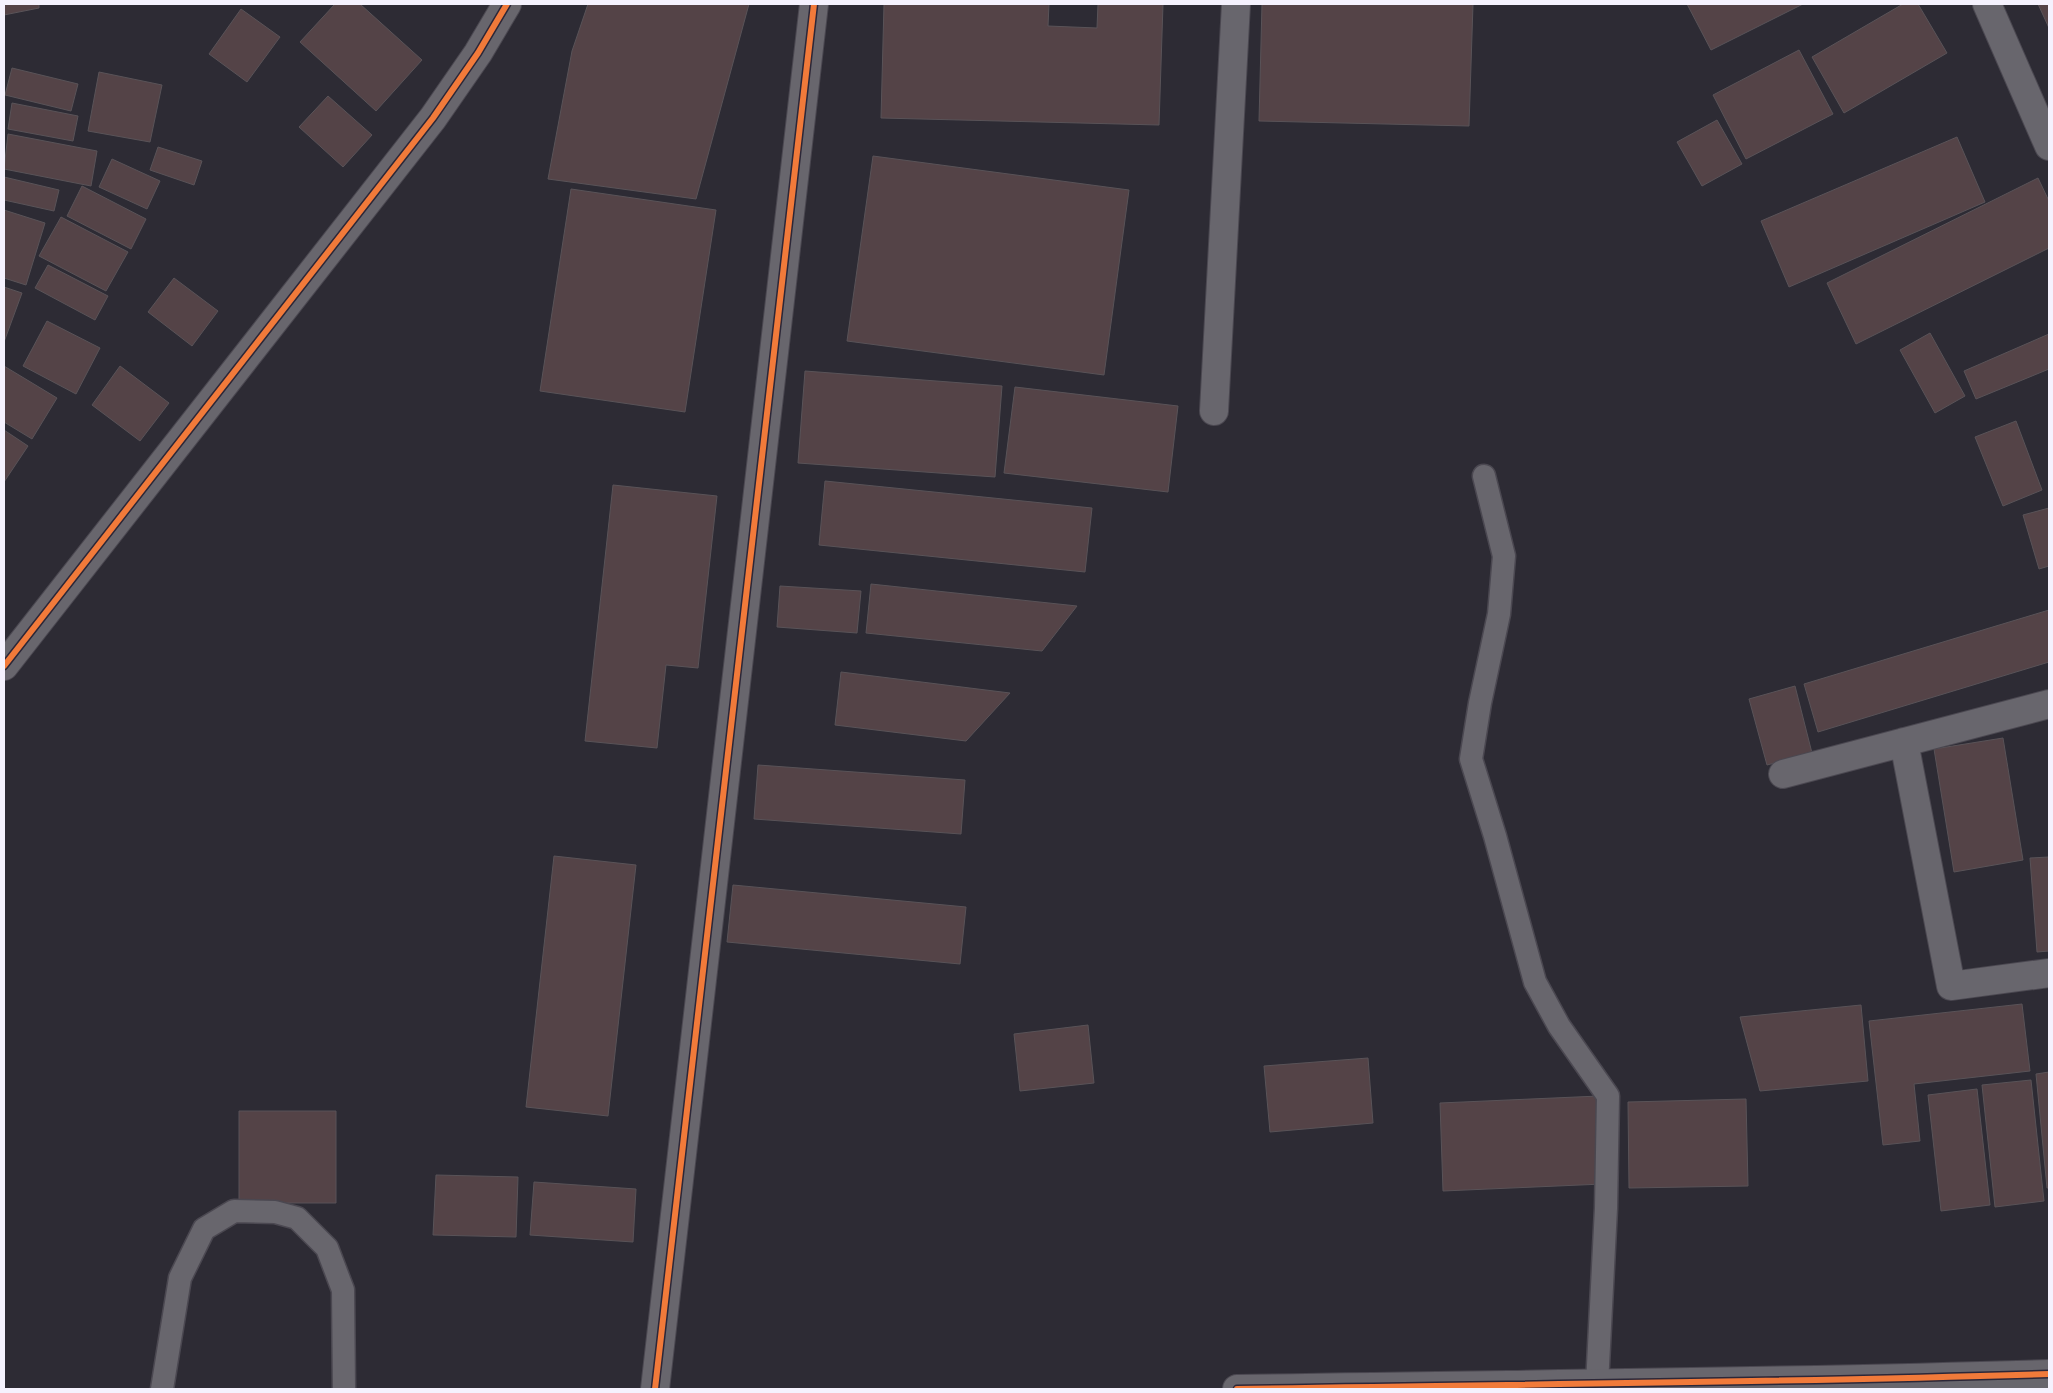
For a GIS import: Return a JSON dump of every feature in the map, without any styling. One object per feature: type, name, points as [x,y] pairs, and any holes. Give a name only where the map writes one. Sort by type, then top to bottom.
[{"type":"street","points":[[4,666],[433,118],[478,53],[507,4]]},
{"type":"street","points":[[655,1389],[814,4]]},
{"type":"street","points":[[1214,411],[1236,4]]},
{"type":"street","points":[[1987,4],[2049,146]]},
{"type":"street","points":[[1783,774],[2049,704]]},
{"type":"street","points":[[1904,742],[1951,986],[2049,973]]},
{"type":"street","points":[[1237,1389],[1597,1385],[2049,1374]]},
{"type":"lane","points":[[1484,476],[1504,556],[1499,614],[1480,703],[1471,759],[1535,982],[1559,1026],[1608,1096],[1606,1208],[1597,1385]]},
{"type":"lane","points":[[162,1389],[180,1278],[204,1229],[234,1212],[274,1212],[297,1218],[327,1248],[343,1290],[344,1389]]},
{"type":"building","points":[[4,4],[39,4],[39,8],[4,15]]},
{"type":"building","points":[[335,4],[360,4],[422,60],[376,111],[300,42]]},
{"type":"building","points":[[588,4],[749,4],[696,199],[548,179],[572,51]]},
{"type":"building","points":[[884,4],[1049,4],[1048,26],[1097,28],[1098,4],[1163,4],[1159,125],[881,118]]},
{"type":"building","points":[[1262,4],[1473,4],[1469,126],[1259,121]]},
{"type":"building","points":[[1687,4],[1803,4],[1711,50]]},
{"type":"building","points":[[1903,4],[1918,4],[1947,53],[1844,113],[1812,57]]},
{"type":"building","points":[[2038,4],[2049,4],[2049,28]]},
{"type":"building","points":[[241,9],[280,37],[247,82],[209,54]]},
{"type":"building","points":[[1799,50],[1833,114],[1746,159],[1713,95]]},
{"type":"building","points":[[12,68],[78,84],[71,111],[5,95]]},
{"type":"building","points":[[99,72],[162,85],[150,142],[88,131]]},
{"type":"building","points":[[328,96],[372,135],[343,167],[299,127]]},
{"type":"building","points":[[12,103],[78,116],[73,141],[8,129]]},
{"type":"building","points":[[1717,120],[1742,164],[1702,186],[1677,142]]},
{"type":"building","points":[[8,134],[97,151],[91,186],[4,169]]},
{"type":"building","points":[[1957,137],[1985,202],[1789,287],[1761,221]]},
{"type":"building","points":[[158,147],[202,161],[194,185],[150,170]]},
{"type":"building","points":[[873,156],[1129,190],[1104,375],[847,341]]},
{"type":"building","points":[[112,159],[160,181],[147,209],[99,187]]},
{"type":"building","points":[[4,177],[59,190],[54,211],[4,200]]},
{"type":"building","points":[[2038,178],[2049,201],[2049,248],[1856,344],[1827,283]]},
{"type":"building","points":[[82,186],[146,219],[131,249],[67,216]]},
{"type":"building","points":[[571,189],[716,210],[685,412],[540,391]]},
{"type":"building","points":[[4,210],[45,223],[26,285],[4,278]]},
{"type":"building","points":[[61,217],[128,252],[106,291],[39,256]]},
{"type":"building","points":[[48,265],[108,296],[95,320],[35,288]]},
{"type":"building","points":[[174,278],[218,311],[192,346],[148,312]]},
{"type":"building","points":[[4,287],[22,293],[4,342]]},
{"type":"building","points":[[47,321],[100,348],[76,394],[23,366]]},
{"type":"building","points":[[1930,333],[1965,396],[1935,413],[1900,350]]},
{"type":"building","points":[[2049,334],[2049,369],[1976,399],[1964,371]]},
{"type":"building","points":[[4,366],[57,398],[32,439],[4,422]]},
{"type":"building","points":[[120,366],[169,403],[140,441],[92,405]]},
{"type":"building","points":[[805,371],[1002,386],[995,477],[798,463]]},
{"type":"building","points":[[1015,387],[1178,406],[1168,492],[1004,473]]},
{"type":"building","points":[[2016,421],[2042,490],[2003,506],[1975,437]]},
{"type":"building","points":[[4,430],[28,446],[4,482]]},
{"type":"building","points":[[825,481],[1092,508],[1085,572],[819,545]]},
{"type":"building","points":[[613,485],[717,496],[698,668],[666,665],[657,748],[585,741]]},
{"type":"building","points":[[2049,508],[2049,566],[2039,569],[2023,515]]},
{"type":"building","points":[[871,584],[1077,606],[1042,651],[866,633]]},
{"type":"building","points":[[780,586],[861,591],[857,633],[777,627]]},
{"type":"building","points":[[2049,610],[2049,662],[1818,732],[1804,684]]},
{"type":"building","points":[[841,672],[1010,693],[966,741],[835,725]]},
{"type":"building","points":[[1795,686],[1812,753],[1767,765],[1749,699]]},
{"type":"building","points":[[2003,738],[2023,860],[1954,872],[1934,749]]},
{"type":"building","points":[[758,765],[965,780],[961,834],[754,819]]},
{"type":"building","points":[[554,856],[636,865],[608,1116],[526,1107]]},
{"type":"building","points":[[2049,857],[2049,951],[2037,952],[2030,858]]},
{"type":"building","points":[[733,885],[966,907],[960,964],[727,942]]},
{"type":"building","points":[[2022,1004],[2030,1071],[1914,1084],[1920,1141],[1883,1145],[1869,1021]]},
{"type":"building","points":[[1861,1005],[1868,1081],[1760,1091],[1740,1017]]},
{"type":"building","points":[[1088,1025],[1094,1083],[1020,1091],[1014,1034]]},
{"type":"building","points":[[1368,1058],[1373,1123],[1270,1132],[1264,1066]]},
{"type":"building","points":[[2049,1072],[2049,1188],[2047,1188],[2036,1074]]},
{"type":"building","points":[[2031,1080],[2044,1201],[1995,1207],[1982,1085]]},
{"type":"building","points":[[1977,1089],[1990,1205],[1941,1211],[1928,1095]]},
{"type":"building","points":[[1599,1096],[1603,1184],[1443,1191],[1440,1103]]},
{"type":"building","points":[[1746,1099],[1748,1186],[1629,1188],[1628,1102]]},
{"type":"building","points":[[239,1111],[336,1111],[336,1203],[239,1203]]},
{"type":"building","points":[[436,1175],[518,1177],[516,1237],[433,1235]]},
{"type":"building","points":[[534,1182],[636,1189],[633,1242],[530,1235]]},
{"type":"cycle path","points":[[4,666],[433,118],[478,53],[507,4]]},
{"type":"cycle path","points":[[655,1389],[814,4]]},
{"type":"cycle path","points":[[1237,1389],[2049,1374]]}]
